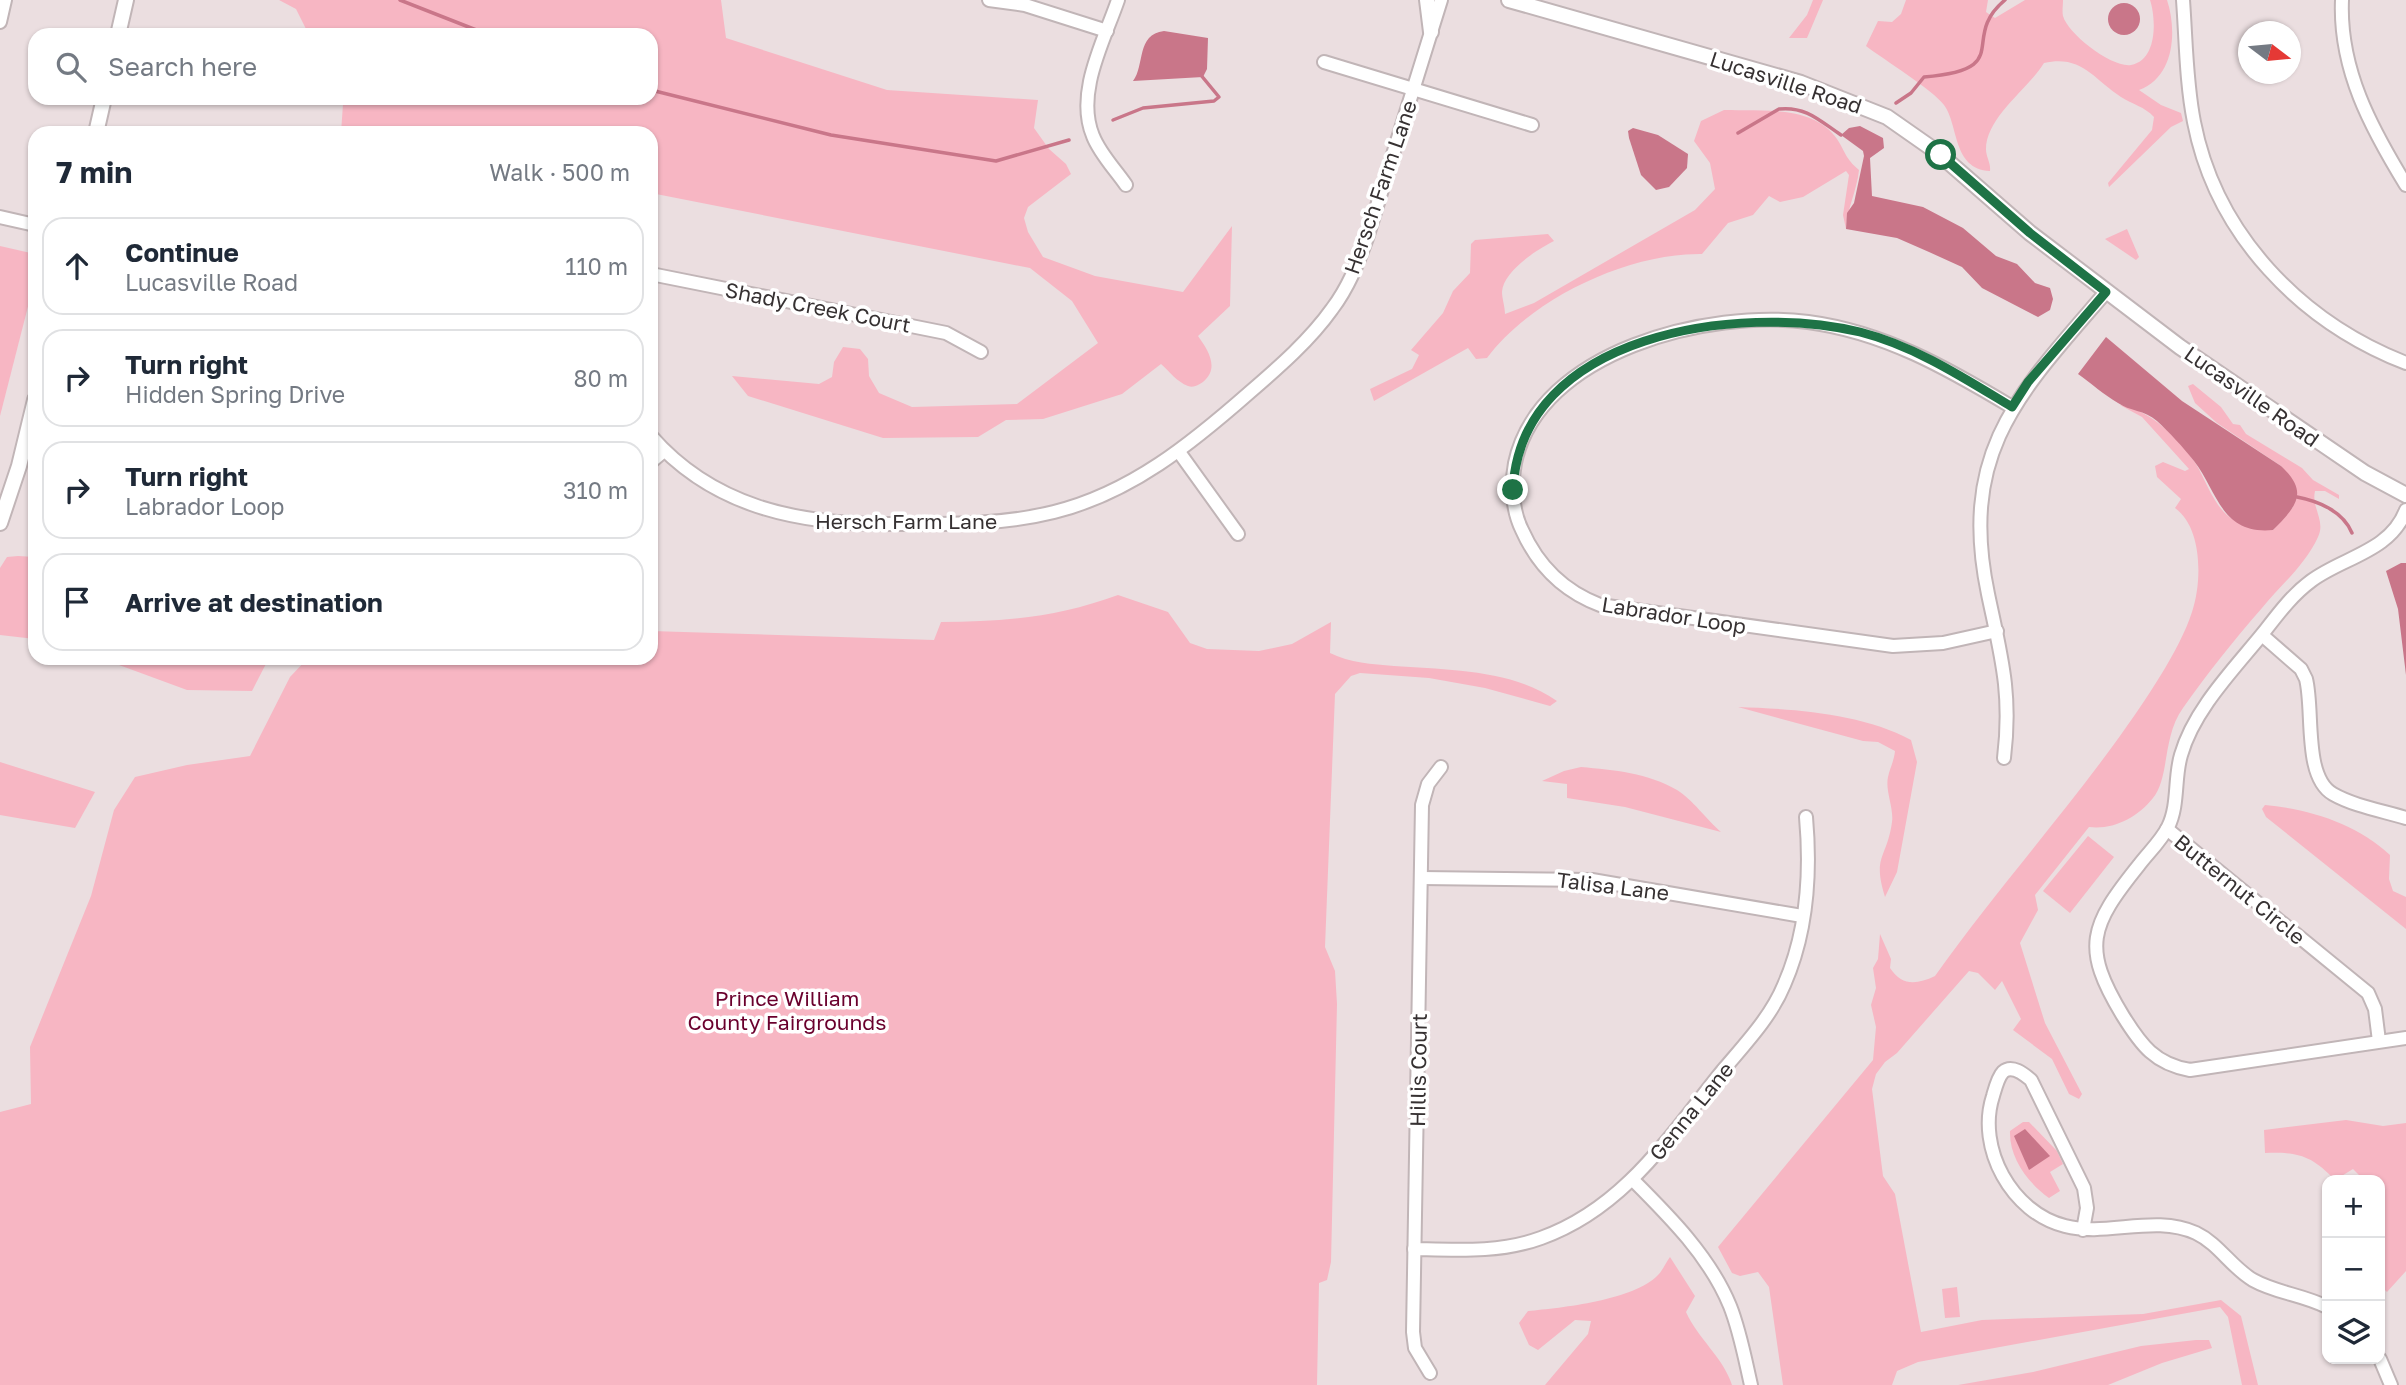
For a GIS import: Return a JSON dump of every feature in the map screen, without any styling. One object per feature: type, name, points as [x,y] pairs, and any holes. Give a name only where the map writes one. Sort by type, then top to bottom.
[{"type":"street","points":[[120,28],[126,0]]},
{"type":"street","points":[[989,0],[1025,5],[1108,31]]},
{"type":"street","points":[[1118,0],[1088,92],[1087,114],[1097,145],[1126,185]]},
{"type":"street","points":[[1427,0],[1431,32]]},
{"type":"street","name":"Hersch Farm Lane","points":[[658,444],[705,484],[729,497],[787,517],[843,524],[1013,521],[1079,505],[1131,482],[1179,452],[1268,377],[1333,309],[1362,251],[1441,0]]},
{"type":"street","name":"Lucasville Road","points":[[1509,0],[1801,83],[1867,107],[1937,152],[2020,224],[2106,292],[2294,426],[2365,473],[2406,495]]},
{"type":"street","points":[[2183,0],[2194,123],[2203,157],[2228,211],[2266,267],[2305,306],[2362,344],[2406,363]]},
{"type":"street","points":[[2342,0],[2342,28],[2358,95],[2380,142],[2406,185]]},
{"type":"street","points":[[0,22],[3,6]]},
{"type":"street","points":[[1324,62],[1532,125]]},
{"type":"street","points":[[98,126],[102,105]]},
{"type":"street","points":[[0,217],[28,223]]},
{"type":"street","name":"Shady Creek Court","points":[[658,275],[946,333],[981,352]]},
{"type":"street","points":[[2004,758],[2008,690],[1983,565],[1982,505],[1992,454],[2012,407],[2028,382],[2106,292]]},
{"type":"street","name":"Labrador Loop","points":[[1997,631],[1943,643],[1893,646],[1600,605],[1582,598],[1559,583],[1528,543],[1514,506],[1514,470],[1518,450],[1531,420],[1561,387],[1581,373],[1636,345],[1694,328],[1739,321],[1805,322],[1863,333],[1913,351],[2012,407]]},
{"type":"street","points":[[0,523],[28,429]]},
{"type":"street","points":[[658,456],[664,451]]},
{"type":"street","points":[[1179,452],[1238,534]]},
{"type":"street","points":[[2167,829],[2175,804],[2180,761],[2188,735],[2198,718],[2262,635],[2308,583],[2378,545],[2390,534],[2406,510]]},
{"type":"street","points":[[2262,635],[2301,669],[2306,679],[2315,765],[2321,783],[2336,796],[2406,818]]},
{"type":"street","name":"Hillis Court","points":[[1430,1373],[1422,1363],[1413,1332],[1414,1249],[1424,797],[1428,784],[1441,767]]},
{"type":"street","name":"Genna Lane","points":[[1414,1249],[1494,1249],[1539,1239],[1592,1213],[1633,1180],[1774,1004],[1792,963],[1802,916],[1809,874],[1806,817]]},
{"type":"street","name":"Butternut Circle","points":[[2379,1041],[2375,1009],[2368,993],[2167,829],[2118,892],[2095,937],[2099,971],[2105,986],[2141,1045],[2161,1062],[2190,1070],[2406,1038]]},
{"type":"street","name":"Talisa Lane","points":[[1421,878],[1591,880],[1802,916]]},
{"type":"street","points":[[2083,1230],[2087,1208],[2084,1188],[2031,1080],[2015,1069],[2008,1069],[1997,1082],[1989,1117],[1989,1135],[1997,1163],[2006,1181],[2028,1208],[2050,1222],[2083,1230],[2162,1225],[2180,1228],[2208,1241],[2236,1270],[2255,1282],[2322,1305]]},
{"type":"street","points":[[1633,1180],[1689,1241],[1713,1273],[1730,1306],[1751,1385]]},
{"type":"street","points":[[2382,1364],[2391,1385]]},
{"type":"green space","points":[[279,0],[721,0],[726,38],[887,90],[1038,100],[1034,128],[1049,149],[1066,164],[1071,174],[1028,207],[1024,218],[1028,232],[1043,257],[1095,276],[1183,292],[1232,226],[1230,306],[1198,336],[1211,359],[1211,371],[1203,382],[1190,387],[1180,382],[1161,364],[1122,394],[1043,419],[1006,420],[978,437],[883,438],[748,396],[732,376],[819,384],[832,377],[834,362],[843,347],[860,349],[868,359],[869,376],[879,393],[912,407],[1017,404],[1098,343],[1072,301],[1030,268],[658,194],[658,126],[341,126],[343,105],[658,105],[658,28],[306,28],[296,9]]},
{"type":"green space","points":[[1813,0],[1823,0],[1807,38],[1789,38],[1807,15]]},
{"type":"green space","points":[[1906,0],[1988,0],[1986,12],[1995,18],[2025,0],[2063,0],[2063,16],[2073,32],[2102,56],[2131,65],[2140,62],[2146,55],[2153,37],[2150,0],[2167,0],[2172,38],[2166,64],[2151,84],[2139,90],[2161,105],[2181,113],[2183,121],[2171,127],[2109,187],[2108,183],[2152,130],[2154,117],[2077,65],[2057,61],[2044,63],[2000,114],[1993,126],[1986,149],[1990,171],[1978,168],[1969,163],[1963,155],[1944,105],[1919,83],[1866,46],[1878,21],[1892,22],[1901,14]]},
{"type":"green space","points":[[1724,110],[1785,112],[1815,120],[1827,128],[1859,170],[1846,229],[1843,215],[1849,175],[1846,171],[1803,197],[1780,202],[1769,196],[1753,215],[1728,223],[1702,254],[1644,261],[1584,283],[1529,316],[1506,336],[1487,358],[1476,359],[1468,348],[1374,401],[1370,389],[1412,369],[1419,355],[1411,350],[1443,313],[1453,291],[1470,273],[1471,244],[1475,240],[1548,234],[1554,241],[1515,269],[1508,276],[1502,292],[1505,314],[1534,303],[1695,210],[1715,189],[1710,163],[1694,141],[1701,121]]},
{"type":"green space","points":[[2127,229],[2139,257],[2136,260],[2105,239]]},
{"type":"green space","points":[[0,246],[28,252],[28,306],[0,416]]},
{"type":"green space","points":[[2193,384],[2221,407],[2233,424],[2240,425],[2246,434],[2302,468],[2313,480],[2339,495],[2339,499],[2325,491],[2315,491],[2320,531],[2313,547],[2300,566],[2231,645],[2183,708],[2172,731],[2162,779],[2153,798],[2140,811],[2124,821],[2107,827],[2089,827],[2035,895],[2038,910],[2020,943],[2045,1023],[2082,1094],[2079,1099],[2069,1094],[2052,1059],[2013,1030],[2021,1019],[2002,981],[1995,990],[1978,973],[1969,971],[1897,1053],[1885,1062],[1876,1074],[1872,1089],[1883,1176],[1895,1194],[1921,1332],[1982,1320],[2143,1314],[2221,1300],[2241,1316],[2258,1385],[2242,1385],[2228,1317],[2220,1307],[1918,1362],[1897,1371],[1892,1385],[1783,1385],[1769,1287],[1758,1272],[1740,1276],[1732,1273],[1718,1247],[1873,1060],[1876,1027],[1871,1005],[1876,988],[1873,968],[1878,959],[1880,934],[1891,959],[1890,968],[1899,978],[1916,982],[1935,976],[2129,723],[2170,659],[2192,612],[2198,586],[2195,542],[2184,517],[2175,508],[2181,499],[2157,477],[2155,466],[2163,462],[2185,471],[2189,469],[2142,417],[2120,405],[2142,412],[2173,435],[2196,464],[2222,510],[2236,521],[2273,530],[2293,507],[2281,466],[2217,423],[2195,403],[2188,386]]},
{"type":"green space","points":[[7,557],[28,557],[28,638],[0,635],[0,568]]},
{"type":"green space","name":"Prince William County Fairgrounds","points":[[1118,595],[1168,612],[1190,643],[1207,649],[1259,651],[1292,644],[1331,622],[1330,653],[1338,656],[1369,664],[1457,670],[1500,677],[1539,690],[1557,701],[1550,706],[1485,688],[1429,678],[1360,673],[1351,676],[1335,694],[1325,947],[1335,971],[1337,1004],[1331,1262],[1327,1280],[1319,1283],[1317,1385],[0,1385],[0,1112],[31,1104],[30,1047],[91,896],[114,810],[135,777],[187,765],[250,756],[290,677],[301,665],[658,665],[658,631],[934,640],[941,622],[1031,617]]},
{"type":"green space","points":[[119,665],[265,665],[252,691],[187,690]]},
{"type":"green space","points":[[1738,707],[1804,711],[1849,718],[1892,731],[1911,740],[1917,762],[1897,872],[1885,897],[1880,865],[1892,822],[1887,782],[1895,751],[1878,742],[1863,741]]},
{"type":"green space","points":[[0,762],[95,792],[75,828],[0,815]]},
{"type":"green space","points":[[1581,767],[1630,773],[1666,784],[1688,798],[1721,832],[1625,807],[1567,798],[1567,784],[1542,781]]},
{"type":"green space","points":[[2265,805],[2299,810],[2332,820],[2363,835],[2390,855],[2389,879],[2393,891],[2406,897],[2406,929],[2266,817],[2262,809]]},
{"type":"green space","points":[[2088,836],[2114,857],[2070,913],[2043,891]]},
{"type":"green space","points":[[2346,1120],[2383,1126],[2406,1123],[2406,1271],[2387,1292],[2385,1175],[2359,1175],[2353,1169],[2343,1175],[2330,1175],[2319,1165],[2303,1157],[2286,1153],[2265,1153],[2264,1130]]},
{"type":"green space","points":[[2023,1122],[2029,1122],[2057,1151],[2063,1164],[2050,1172],[2060,1191],[2049,1198],[2027,1177],[2016,1160],[2010,1131]]},
{"type":"green space","points":[[1670,1257],[1695,1296],[1686,1312],[1723,1366],[1732,1385],[1545,1385],[1588,1334],[1591,1321],[1575,1320],[1538,1350],[1529,1345],[1519,1323],[1528,1311],[1597,1301],[1633,1291],[1658,1275]]},
{"type":"green space","points":[[1957,1287],[1960,1317],[1945,1318],[1942,1289]]},
{"type":"green space","points":[[2209,1340],[2212,1348],[2162,1363],[2108,1385],[1958,1385],[2033,1372],[2141,1346]]},
{"type":"shaded area","points":[[2124,3],[2135,8],[2140,19],[2135,30],[2124,35],[2113,30],[2108,19],[2113,8]]},
{"type":"shaded area","points":[[1164,31],[1208,38],[1207,69],[1203,77],[1133,81],[1145,44],[1155,33]]},
{"type":"shaded area","points":[[1860,126],[1883,138],[1884,148],[1870,158],[1872,196],[1923,207],[1963,228],[1996,256],[2017,264],[2035,283],[2050,288],[2053,299],[2050,310],[2038,317],[1982,288],[1962,267],[1897,238],[1846,229],[1847,213],[1854,203],[1864,156],[1863,151],[1841,135],[1849,128]]},
{"type":"shaded area","points":[[1633,128],[1658,135],[1688,154],[1687,168],[1669,187],[1656,190],[1641,175],[1629,138],[1628,131]]},
{"type":"shaded area","points":[[2106,337],[2182,401],[2281,466],[2290,475],[2295,484],[2297,499],[2273,530],[2256,530],[2231,519],[2194,461],[2162,425],[2152,417],[2113,400],[2078,374]]},
{"type":"shaded area","points":[[2406,563],[2406,675],[2398,609],[2386,571]]},
{"type":"shaded area","points":[[2025,1129],[2050,1156],[2029,1170],[2014,1136]]},
{"type":"waterway","points":[[400,0],[471,28]]},
{"type":"waterway","points":[[1896,103],[1911,93],[1924,77],[1952,73],[1969,67],[1978,59],[1986,27],[1992,14],[2005,0]]},
{"type":"waterway","points":[[1113,120],[1143,108],[1214,101],[1219,97],[1200,74]]},
{"type":"waterway","points":[[658,92],[831,135],[996,161],[1069,140]]},
{"type":"waterway","points":[[1738,133],[1779,109],[1789,109],[1805,112],[1841,135]]},
{"type":"waterway","points":[[2297,497],[2329,508],[2343,519],[2352,533]]},
{"type":"route","points":[[1513,490],[1518,450],[1524,435],[1531,420],[1561,387],[1581,373],[1636,345],[1705,326],[1773,320],[1805,322],[1863,333],[1913,351],[2012,407],[2028,382],[2106,292],[2030,233],[1941,155]]}]
